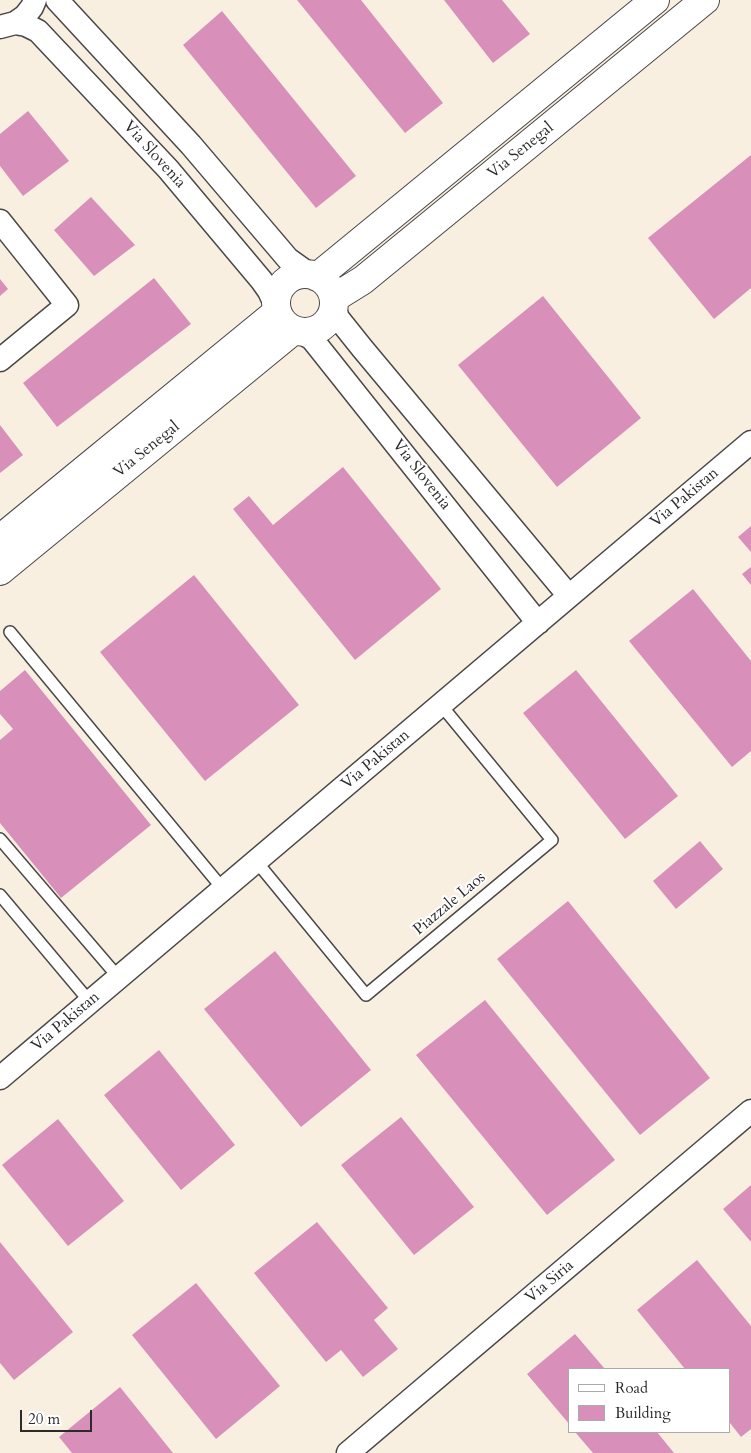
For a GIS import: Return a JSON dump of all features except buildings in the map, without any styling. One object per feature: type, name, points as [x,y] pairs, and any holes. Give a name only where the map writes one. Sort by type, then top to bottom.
[{"type":"main road","name":"Via Senegal","points":[[313,275],[655,0]]},
{"type":"main road","name":"Via Senegal","points":[[334,303],[705,0]]},
{"type":"main road","points":[[300,274],[313,275],[328,285],[334,303],[326,323],[319,329],[310,332],[287,320],[280,289],[285,282],[300,274]]},
{"type":"main road","name":"Via Senegal","points":[[0,539],[287,320]]},
{"type":"main road","name":"Via Senegal","points":[[0,571],[287,320]]},
{"type":"street","name":"Via Slovenia","points":[[47,2],[191,145],[288,258],[313,275]]},
{"type":"street","points":[[5,26],[47,2]]},
{"type":"street","name":"Via Slovenia","points":[[5,26],[26,25],[38,31],[168,169],[262,281],[287,320],[312,339],[538,623]]},
{"type":"street","points":[[0,221],[67,305],[0,360]]},
{"type":"street","points":[[334,303],[338,318],[362,348],[569,596]]},
{"type":"street","name":"Via Pakistan","points":[[0,1078],[751,442]]},
{"type":"street","name":"Via Siria","points":[[348,1453],[751,1111]]},
{"type":"lane","points":[[10,632],[224,889]]},
{"type":"lane","name":"Piazzale Laos","points":[[256,861],[366,995],[552,840],[441,705]]},
{"type":"lane","points":[[0,838],[119,978]]},
{"type":"lane","points":[[0,895],[90,1002]]}]
